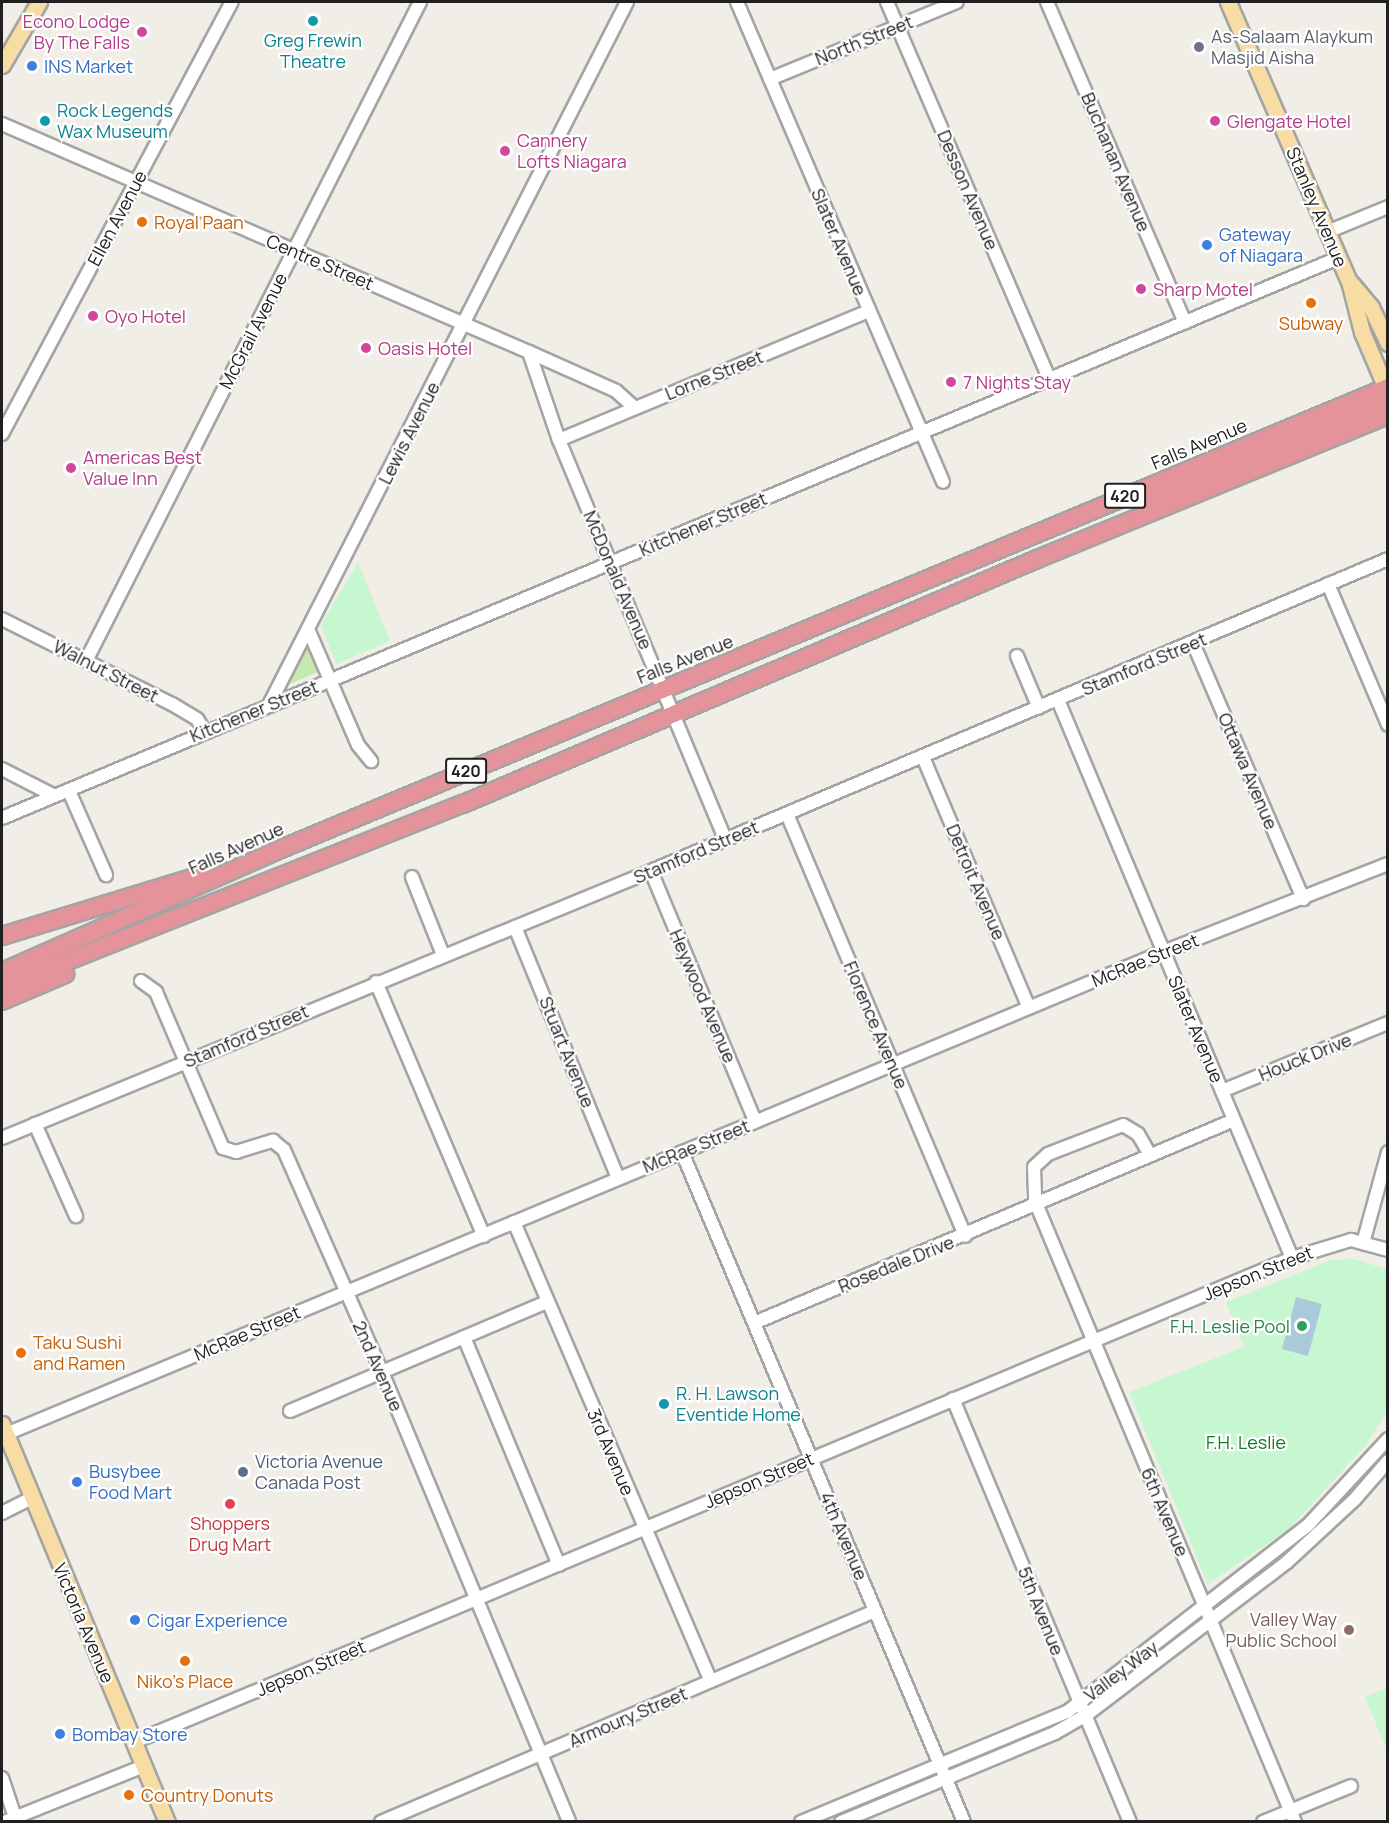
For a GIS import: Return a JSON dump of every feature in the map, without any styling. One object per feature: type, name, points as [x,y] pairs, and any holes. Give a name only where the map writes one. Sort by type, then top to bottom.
[{"type":"highway","points":[[956,594],[1053,543],[1387,392]]},
{"type":"highway","name":"Falls Avenue","points":[[2,972],[269,854],[1387,392]]},
{"type":"highway","name":"420","points":[[2,987],[675,716],[956,594],[1388,415]]},
{"type":"highway","points":[[2,936],[269,854]]},
{"type":"highway","points":[[2,1001],[114,952],[158,924]]},
{"type":"main road","points":[[2,65],[39,2]]},
{"type":"main road","name":"Stanley Avenue","points":[[1228,2],[1349,281],[1362,332],[1387,392]]},
{"type":"main road","name":"Stanley Avenue","points":[[1349,281],[1371,307],[1388,343]]},
{"type":"main road","name":"Victoria Avenue","points":[[4,1429],[167,1821]]},
{"type":"street","name":"Ellen Avenue","points":[[2,434],[232,2]]},
{"type":"street","name":"McGrail Avenue","points":[[86,661],[420,2]]},
{"type":"street","name":"Lewis Avenue","points":[[270,704],[627,2]]},
{"type":"street","name":"Slater Avenue","points":[[737,2],[943,482]]},
{"type":"street","name":"Desson Avenue","points":[[887,2],[1049,379]]},
{"type":"street","name":"North Street","points":[[770,79],[957,2]]},
{"type":"street","name":"Buchanan Avenue","points":[[1047,2],[1185,323]]},
{"type":"street","name":"Centre Street","points":[[2,124],[529,352],[616,391],[634,407]]},
{"type":"street","points":[[1327,232],[1388,207]]},
{"type":"street","name":"Kitchener Street","points":[[2,818],[69,791],[204,730],[611,563],[1338,258]]},
{"type":"street","name":"Lorne Street","points":[[559,440],[869,311]]},
{"type":"street","name":"McDonald Avenue","points":[[529,352],[559,440],[725,839]]},
{"type":"street","name":"Stamford Street","points":[[2,1138],[376,982],[651,871],[1388,559]]},
{"type":"street","points":[[1329,584],[1388,725]]},
{"type":"street","name":"Walnut Street","points":[[2,619],[172,704],[197,719],[204,730]]},
{"type":"street","points":[[308,629],[358,745],[371,761]]},
{"type":"street","name":"Ottawa Avenue","points":[[1193,643],[1303,899]]},
{"type":"street","points":[[1017,656],[1039,708]]},
{"type":"street","name":"Slater Avenue","points":[[1058,700],[1292,1258]]},
{"type":"street","name":"Detroit Avenue","points":[[923,757],[1029,1008]]},
{"type":"street","points":[[2,769],[54,796]]},
{"type":"street","points":[[69,791],[106,875]]},
{"type":"street","name":"Florence Avenue","points":[[787,814],[965,1236]]},
{"type":"street","name":"McRae Street","points":[[4,1429],[345,1293],[1164,952],[1388,864]]},
{"type":"street","name":"Heywood Avenue","points":[[651,871],[755,1121]]},
{"type":"street","points":[[412,877],[443,955]]},
{"type":"street","name":"Stuart Avenue","points":[[515,927],[618,1178]]},
{"type":"street","name":"2nd Avenue","points":[[141,981],[156,992],[223,1149],[236,1152],[273,1141],[284,1150],[478,1598],[569,1821]]},
{"type":"street","points":[[376,982],[483,1236]]},
{"type":"street","name":"Houck Drive","points":[[1222,1091],[1388,1023]]},
{"type":"street","name":"Rosedale Drive","points":[[754,1323],[965,1236],[1035,1201],[1234,1120]]},
{"type":"street","points":[[35,1124],[76,1215]]},
{"type":"street","points":[[1035,1201],[1034,1167],[1048,1154],[1123,1125],[1138,1134],[1149,1153]]},
{"type":"street","name":"4th Avenue","points":[[682,1152],[964,1821]]},
{"type":"street","points":[[1363,1243],[1388,1152]]},
{"type":"street","name":"6th Avenue","points":[[1035,1201],[1092,1342],[1293,1816]]},
{"type":"street","name":"3rd Avenue","points":[[514,1222],[711,1681]]},
{"type":"street","name":"Jepson Street","points":[[134,1742],[559,1565],[643,1527],[1292,1258],[1337,1241],[1363,1243],[1388,1250]]},
{"type":"street","points":[[290,1411],[547,1302]]},
{"type":"street","points":[[464,1337],[559,1565]]},
{"type":"street","name":"5th Avenue","points":[[953,1400],[1130,1821]]},
{"type":"street","name":"Valley Way","points":[[801,1821],[1051,1719],[1079,1703],[1206,1607],[1309,1524],[1388,1439]]},
{"type":"street","name":"Valley Way","points":[[841,1821],[1055,1733],[1085,1716],[1211,1621],[1330,1524],[1388,1461]]},
{"type":"street","points":[[2,1512],[32,1498]]},
{"type":"street","name":"Armoury Street","points":[[381,1821],[875,1611]]},
{"type":"street","points":[[2,1778],[10,1819],[144,1766]]},
{"type":"street","points":[[1263,1821],[1293,1816],[1351,1786]]},
{"type":"green space","points":[[358,562],[390,641],[336,664],[321,625]]},
{"type":"green space","points":[[308,648],[318,672],[287,685],[302,650]]},
{"type":"green space","name":"F.H. Leslie","points":[[1353,1259],[1387,1269],[1387,1412],[1365,1446],[1289,1529],[1208,1584],[1129,1392],[1244,1347],[1226,1302],[1331,1260]]},
{"type":"green space","points":[[1387,1688],[1388,1751],[1365,1697]]},
{"type":"water","name":"F.H. Leslie Pool","points":[[1296,1297],[1322,1304],[1308,1356],[1282,1349]]},
{"type":"place","name":"Greg Frewin Theatre","points":[[313,21]]},
{"type":"place","name":"Econo Lodge By The Falls","points":[[142,32]]},
{"type":"place","name":"As-Salaam Alaykum Masjid Aisha","points":[[1199,47]]},
{"type":"place","name":"INS Market","points":[[32,66]]},
{"type":"place","name":"Rock Legends Wax Museum","points":[[45,121]]},
{"type":"place","name":"Glengate Hotel","points":[[1215,121]]},
{"type":"place","name":"Cannery Lofts Niagara","points":[[505,151]]},
{"type":"place","name":"Royal Paan","points":[[142,222]]},
{"type":"place","name":"Gateway of Niagara","points":[[1207,245]]},
{"type":"place","name":"Sharp Motel","points":[[1141,289]]},
{"type":"place","name":"Subway","points":[[1311,303]]},
{"type":"place","name":"Oyo Hotel","points":[[93,316]]},
{"type":"place","name":"Oasis Hotel","points":[[366,348]]},
{"type":"place","name":"7 Nights Stay","points":[[951,382]]},
{"type":"place","name":"Americas Best Value Inn","points":[[71,468]]},
{"type":"place","name":"F.H. Leslie Pool","points":[[1302,1326]]},
{"type":"place","name":"Taku Sushi and Ramen","points":[[21,1353]]},
{"type":"place","name":"R. H. Lawson Eventide Home","points":[[664,1404]]},
{"type":"place","name":"Victoria Avenue Canada Post","points":[[243,1472]]},
{"type":"place","name":"Busybee Food Mart","points":[[77,1482]]},
{"type":"place","name":"Shoppers Drug Mart","points":[[230,1504]]},
{"type":"place","name":"Cigar Experience","points":[[135,1620]]},
{"type":"place","name":"Valley Way Public School","points":[[1349,1630]]},
{"type":"place","name":"Niko's Place","points":[[185,1661]]},
{"type":"place","name":"Bombay Store","points":[[60,1734]]},
{"type":"place","name":"Country Donuts","points":[[129,1795]]}]
